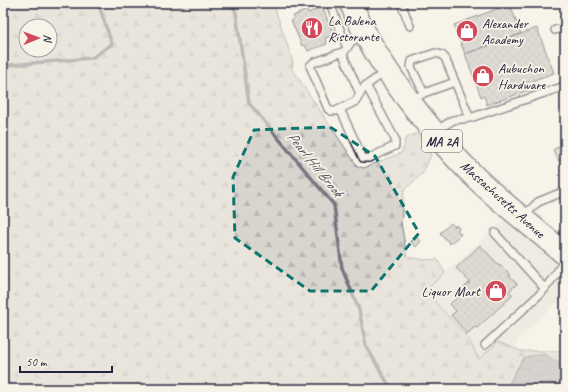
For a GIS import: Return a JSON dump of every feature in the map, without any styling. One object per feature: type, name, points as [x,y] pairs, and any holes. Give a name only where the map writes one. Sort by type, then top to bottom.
[{"type":"main road","name":"Massachusetts Avenue","points":[[351,3],[365,34],[387,71],[417,97],[434,132],[478,180],[565,254]]},
{"type":"lane","points":[[330,3],[344,50],[360,94]]},
{"type":"lane","points":[[401,3],[410,26]]},
{"type":"lane","points":[[555,30],[565,27]]},
{"type":"lane","points":[[365,34],[351,42],[344,50],[310,66],[328,109],[333,111],[340,109],[356,100],[366,85],[387,71]]},
{"type":"lane","points":[[455,82],[417,97],[411,63],[412,61],[434,53],[442,55],[445,58],[455,82],[470,118]]},
{"type":"lane","points":[[340,109],[363,158],[369,158],[395,146],[395,139],[366,85]]},
{"type":"lane","points":[[434,132],[453,120],[470,118],[565,86]]},
{"type":"lane","points":[[522,218],[538,202],[565,190]]},
{"type":"lane","points":[[495,233],[544,289]]},
{"type":"lane","points":[[485,345],[544,289],[565,260]]},
{"type":"highlighted area","points":[[330,127],[375,156],[419,233],[371,291],[310,291],[235,238],[233,177],[254,130]]},
{"type":"shaded area","points":[[505,219],[565,266],[565,294],[519,339],[515,349],[498,342],[479,359],[468,338],[425,291]]},
{"type":"green space","points":[[3,3],[273,3],[293,62],[292,69],[358,167],[364,168],[401,153],[404,147],[405,139],[417,133],[431,155],[423,173],[404,190],[401,223],[407,257],[425,260],[437,259],[445,273],[425,291],[468,338],[479,359],[498,342],[521,351],[565,351],[565,367],[558,361],[529,356],[524,358],[506,389],[3,389]]},
{"type":"water","points":[[535,355],[546,355],[565,367],[565,389],[506,389],[524,358]]},
{"type":"building","points":[[510,4],[521,34],[465,54],[454,25]]},
{"type":"building","name":"La Balena Ristorante","points":[[322,7],[334,35],[325,38],[327,44],[308,51],[305,45],[302,46],[291,20],[294,19],[293,16],[307,10],[308,13]]},
{"type":"building","points":[[537,28],[554,73],[526,83],[529,90],[487,105],[484,96],[481,97],[465,54]]},
{"type":"building","points":[[565,143],[565,162],[561,165],[553,150]]},
{"type":"building","points":[[451,223],[455,227],[456,225],[459,228],[457,230],[461,234],[450,244],[440,233]]},
{"type":"building","points":[[416,236],[421,241],[416,247],[411,242]]},
{"type":"building","points":[[480,245],[511,275],[509,276],[517,284],[509,291],[513,295],[477,328],[475,327],[467,334],[451,315],[456,311],[450,304],[459,296],[459,292],[470,282],[456,268]]},
{"type":"waterway","points":[[3,69],[10,65],[92,58],[112,44],[98,3]]},
{"type":"waterway","name":"Pearl Hill Brook","points":[[232,3],[236,13],[249,103],[334,205],[342,268],[359,310],[366,346],[391,389]]},
{"type":"place","name":"La Balena Ristorante","points":[[312,28]]},
{"type":"place","name":"Alexander Academy","points":[[467,31]]},
{"type":"place","name":"Aubuchon Hardware","points":[[483,76]]},
{"type":"place","name":"Liquor Mart","points":[[496,291]]}]
